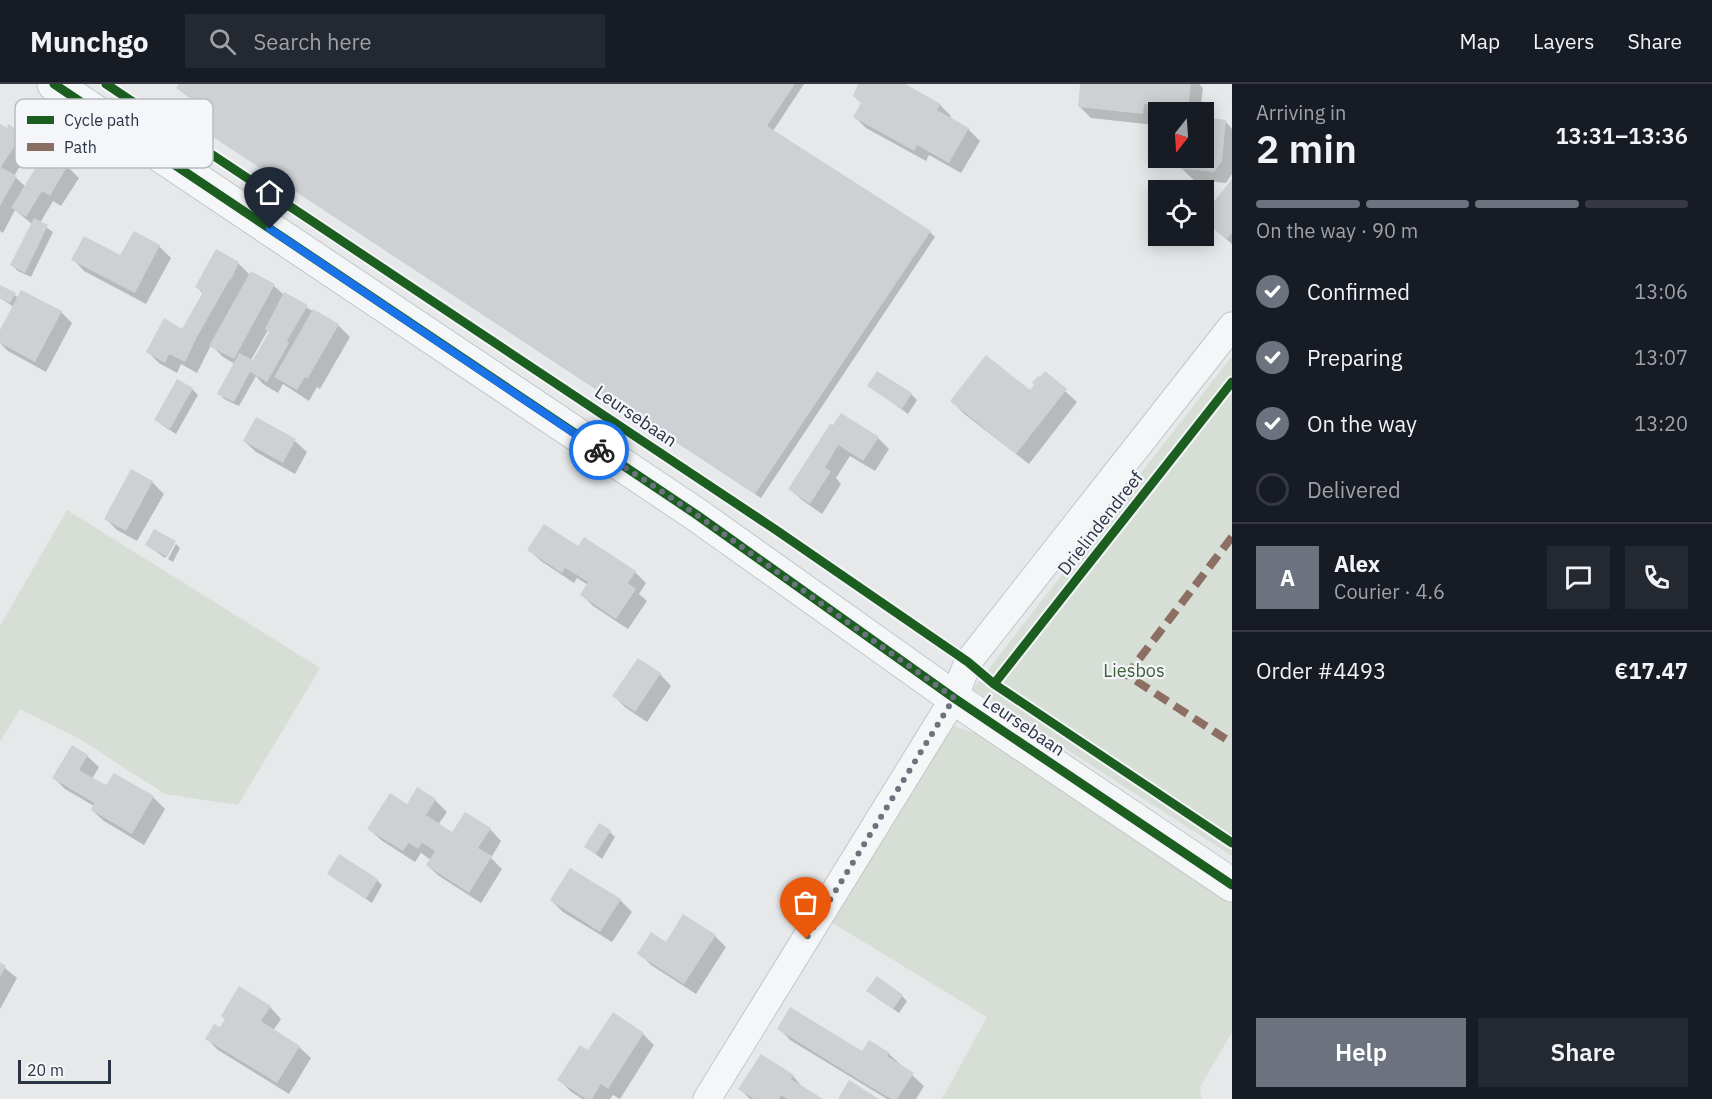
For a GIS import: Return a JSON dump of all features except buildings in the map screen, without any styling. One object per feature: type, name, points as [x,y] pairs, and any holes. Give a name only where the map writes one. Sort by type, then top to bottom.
[{"type":"street","name":"Leursebaan","points":[[54,84],[76,99]]},
{"type":"street","name":"Leursebaan","points":[[179,168],[697,515],[954,698],[1232,885]]},
{"type":"street","name":"Drielindendreef","points":[[707,1099],[954,698],[968,662],[1232,326]]},
{"type":"green space","name":"Liesbos","points":[[1232,356],[1232,856],[973,689]]},
{"type":"green space","points":[[67,510],[320,668],[238,805],[165,794],[78,738],[20,709],[0,742],[0,626]]},
{"type":"green space","points":[[954,726],[977,734],[1232,900],[1232,1032],[1200,1087],[1201,1099],[942,1099],[987,1017],[826,919]]},
{"type":"marked path","points":[[1232,537],[1127,675],[1232,743]]},
{"type":"cycle path","points":[[54,84],[76,99]]},
{"type":"cycle path","points":[[106,84],[129,99]]},
{"type":"cycle path","points":[[213,155],[776,530],[968,662],[994,684],[1232,843]]},
{"type":"cycle path","points":[[179,168],[697,515],[954,698],[1232,885]]},
{"type":"cycle path","points":[[994,684],[1232,382]]},
{"type":"way so far","points":[[599,450],[697,515],[954,698],[806,939]]},
{"type":"route","points":[[270,229],[599,450]]}]
